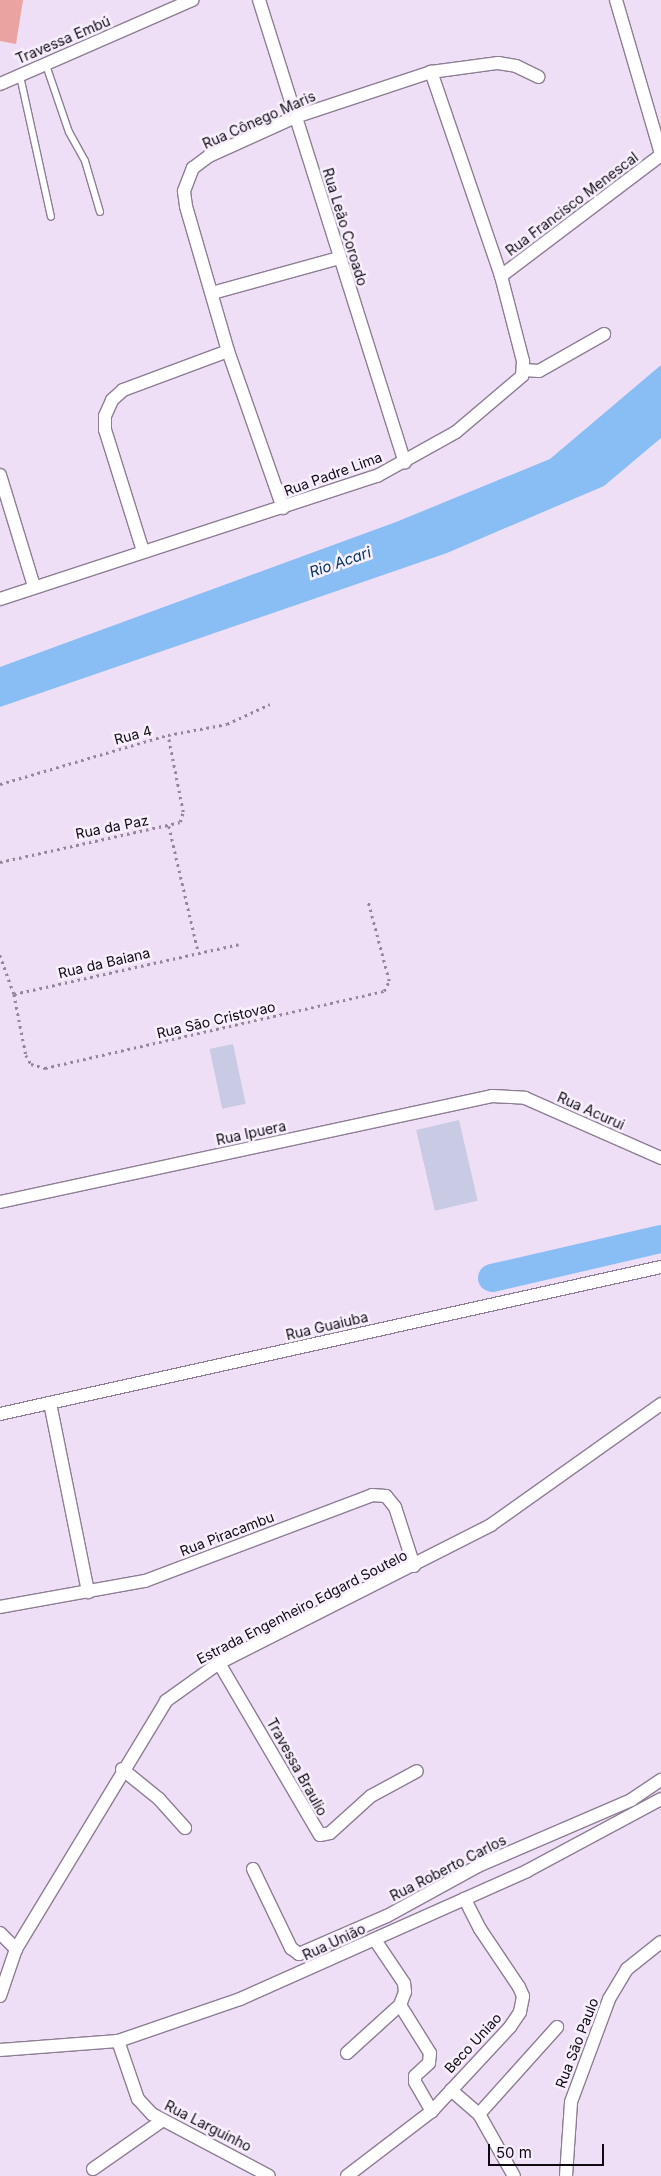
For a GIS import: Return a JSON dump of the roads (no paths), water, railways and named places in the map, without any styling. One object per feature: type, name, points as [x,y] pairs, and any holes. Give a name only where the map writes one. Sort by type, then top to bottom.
[{"type":"street","name":"Travessa Embú","points":[[0,84],[192,0]]},
{"type":"street","name":"Rua Leão Coroado","points":[[259,0],[405,462]]},
{"type":"street","points":[[616,0],[661,155]]},
{"type":"street","name":"Rua Cônego Maris","points":[[283,508],[228,351],[186,206],[186,181],[193,168],[209,156],[295,117],[431,72],[498,63],[516,66],[539,76]]},
{"type":"street","points":[[431,72],[501,276],[524,370],[539,370],[604,334]]},
{"type":"street","name":"Rua Francisco Menescal","points":[[501,276],[661,155]]},
{"type":"street","points":[[212,293],[339,258]]},
{"type":"street","points":[[143,550],[105,430],[105,416],[112,400],[123,390],[228,351]]},
{"type":"street","name":"Rua Padre Lima","points":[[0,599],[143,550],[283,508],[377,476],[405,462],[480,415],[517,382],[524,370]]},
{"type":"street","points":[[0,475],[34,586]]},
{"type":"street","name":"Rua Acurui","points":[[509,1095],[525,1098],[661,1158]]},
{"type":"street","name":"Rua Ipuera","points":[[0,1202],[509,1095]]},
{"type":"street","name":"Rua Guaiuba","points":[[0,1414],[661,1267]]},
{"type":"street","points":[[50,1403],[88,1592]]},
{"type":"street","name":"Estrada Engenheiro Edgard Soutelo","points":[[0,1996],[16,1949],[122,1769],[166,1701],[219,1663],[414,1566],[491,1525],[661,1404]]},
{"type":"street","name":"Rua Piracambu","points":[[0,1607],[145,1581],[203,1561],[372,1495],[386,1496],[395,1508],[414,1566]]},
{"type":"street","name":"Travessa Braulio","points":[[219,1663],[320,1835],[330,1833],[371,1796],[417,1771]]},
{"type":"street","points":[[122,1769],[159,1799],[186,1828]]},
{"type":"street","name":"Rua Roberto Carlos","points":[[253,1869],[291,1948],[299,1954],[387,1916],[478,1866],[631,1800],[661,1780]]},
{"type":"street","name":"Rua União","points":[[0,2050],[118,2041],[240,2000],[527,1871],[661,1799]]},
{"type":"street","points":[[557,1832],[567,1850]]},
{"type":"street","points":[[518,1849],[527,1871]]},
{"type":"street","name":"Beco Uniao","points":[[347,2176],[432,2111],[510,2027],[520,2012],[523,1996],[473,1918],[465,1899]]},
{"type":"street","points":[[387,1916],[392,1932]]},
{"type":"street","points":[[0,1933],[16,1949]]},
{"type":"street","points":[[347,2053],[400,2005],[404,1983],[375,1940]]},
{"type":"street","name":"Rua Sāo Paulo","points":[[566,2176],[570,2102],[606,2007],[627,1969],[661,1942]]},
{"type":"street","points":[[400,2005],[430,2053],[429,2063],[415,2076],[415,2082],[432,2111]]},
{"type":"street","points":[[479,2114],[557,2027]]},
{"type":"street","name":"Rua Larguinho","points":[[118,2041],[138,2099],[152,2114],[269,2176]]},
{"type":"street","points":[[451,2090],[479,2114],[514,2176]]},
{"type":"street","points":[[93,2169],[163,2120]]},
{"type":"lane","points":[[46,65],[69,132],[84,161],[100,212]]},
{"type":"lane","points":[[20,76],[51,217]]},
{"type":"water","name":"Rio Acari","points":[[661,365],[661,438],[604,486],[447,553],[0,707],[0,667],[396,522],[550,459]]},
{"type":"waterway","points":[[492,1278],[661,1239]]}]
